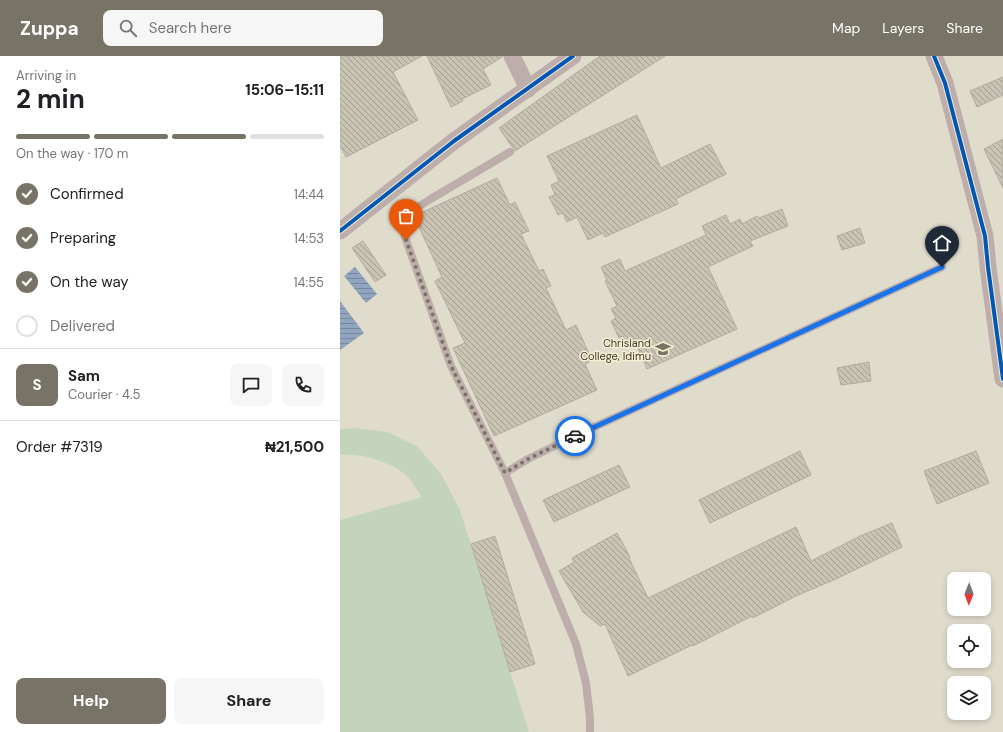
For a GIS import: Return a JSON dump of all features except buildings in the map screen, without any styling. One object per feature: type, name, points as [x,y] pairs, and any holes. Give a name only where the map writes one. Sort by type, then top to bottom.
[{"type":"street","points":[[512,56],[528,90]]},
{"type":"street","points":[[340,231],[454,141],[528,90],[573,56]]},
{"type":"street","points":[[934,56],[945,83],[985,236],[995,265],[1003,379]]},
{"type":"lane","points":[[510,152],[401,218],[406,240],[451,366],[505,473],[576,644],[586,683],[590,732]]},
{"type":"lane","points":[[505,473],[528,459],[579,434],[942,267]]},
{"type":"green space","points":[[356,428],[387,432],[417,446],[441,474],[460,510],[529,732],[340,732],[340,520],[422,497],[405,474],[396,468],[381,461],[364,456],[340,455],[340,429]]},
{"type":"water","points":[[355,267],[377,294],[366,303],[344,276]]},
{"type":"water","points":[[340,301],[364,333],[340,350]]},
{"type":"cycle path","points":[[340,231],[454,141],[573,56]]},
{"type":"cycle path","points":[[934,56],[945,83],[985,236],[1003,379]]},
{"type":"way so far","points":[[406,240],[451,366],[505,473],[528,459],[575,436]]},
{"type":"place","name":"Chrisland College, Idimu","points":[[663,349]]},
{"type":"route","points":[[575,436],[942,267]]}]
